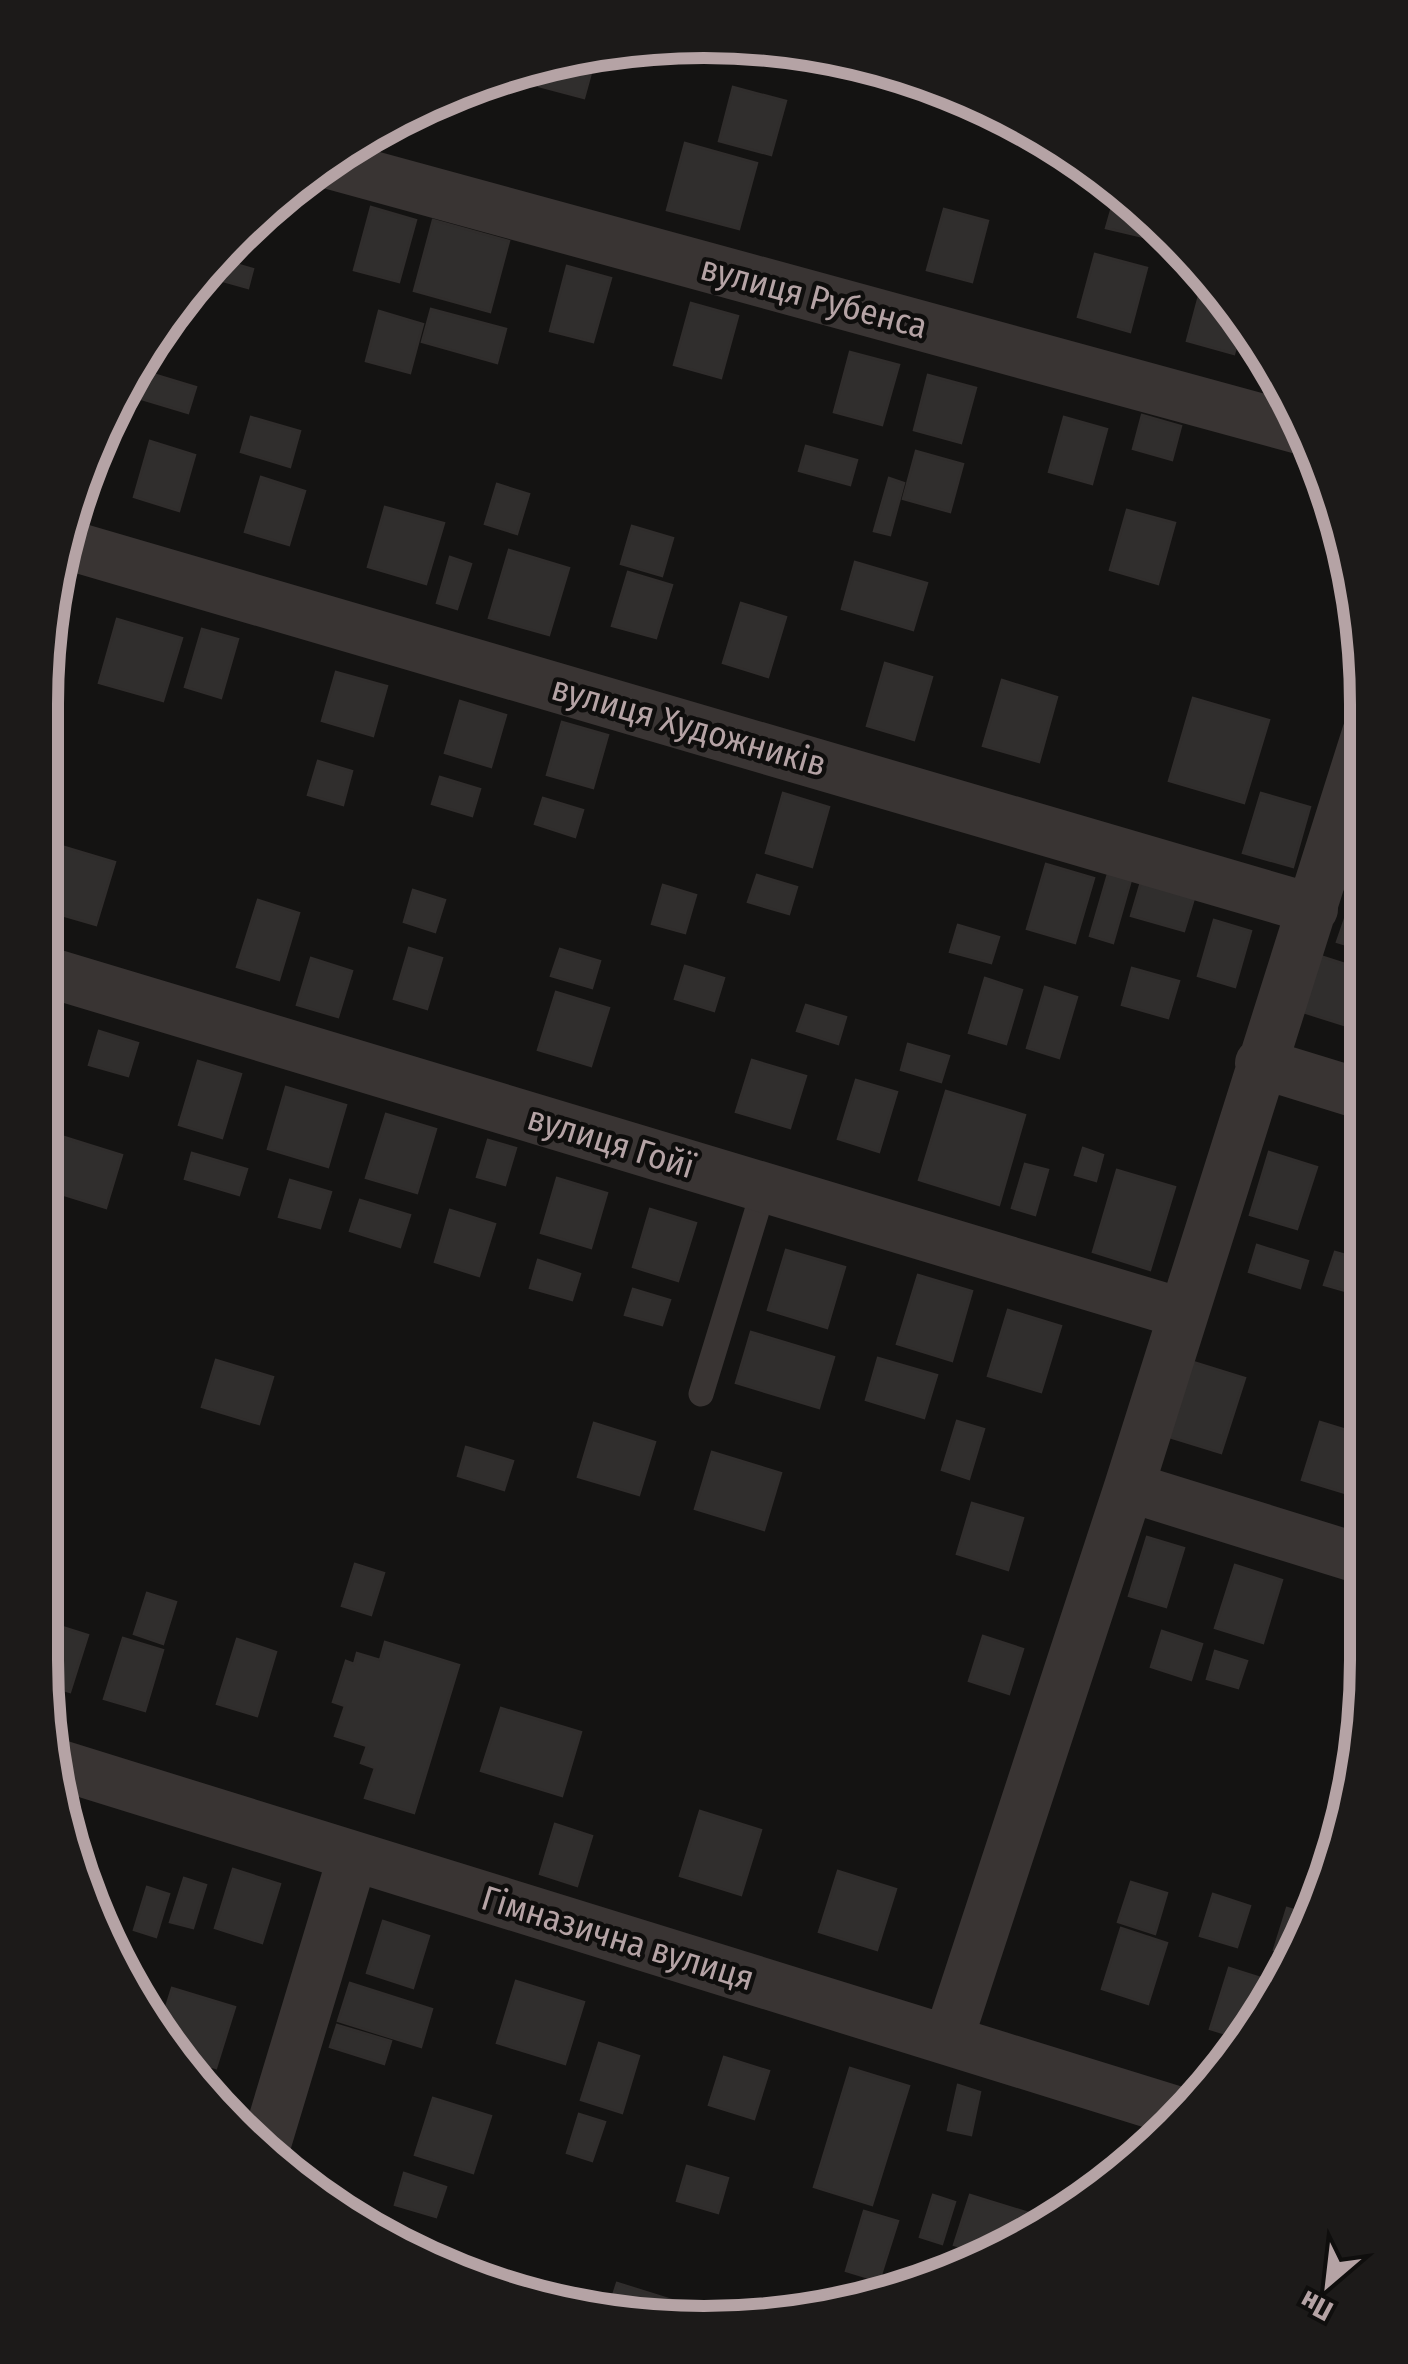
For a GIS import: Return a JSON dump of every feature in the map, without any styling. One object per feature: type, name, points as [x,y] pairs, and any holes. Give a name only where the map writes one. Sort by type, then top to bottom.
[{"type":"street","name":"вулиця Рубенса","points":[[343,168],[1287,426]]},
{"type":"street","name":"вулиця Художників","points":[[77,548],[1313,908]]},
{"type":"street","points":[[948,2040],[1129,1487],[1350,786]]},
{"type":"street","name":"вулиця Гойї","points":[[58,975],[1181,1313]]},
{"type":"street","points":[[1260,1063],[1350,1091]]},
{"type":"street","points":[[1129,1487],[1350,1556]]},
{"type":"street","name":"Гімназична вулиця","points":[[67,1767],[1168,2109]]},
{"type":"street","points":[[268,2137],[353,1856]]},
{"type":"lane","points":[[702,1394],[764,1188]]},
{"type":"building","points":[[592,68],[584,98],[539,86],[541,79]]},
{"type":"building","points":[[733,87],[786,101],[771,155],[719,141]]},
{"type":"building","points":[[685,143],[757,163],[739,229],[667,210]]},
{"type":"building","points":[[1113,204],[1145,232],[1144,237],[1106,228]]},
{"type":"building","points":[[371,207],[416,220],[399,282],[354,270]]},
{"type":"building","points":[[944,209],[988,221],[972,282],[927,270]]},
{"type":"building","points":[[433,220],[509,241],[490,312],[414,291]]},
{"type":"building","points":[[1095,254],[1147,268],[1130,332],[1078,317]]},
{"type":"building","points":[[232,263],[253,269],[248,288],[217,279]]},
{"type":"building","points":[[567,266],[611,278],[593,342],[550,331]]},
{"type":"building","points":[[1200,290],[1238,340],[1234,354],[1187,341]]},
{"type":"building","points":[[691,303],[738,316],[721,378],[674,365]]},
{"type":"building","points":[[431,309],[506,329],[497,363],[422,342]]},
{"type":"building","points":[[379,311],[423,324],[410,373],[366,361]]},
{"type":"building","points":[[850,352],[899,365],[882,425],[834,412]]},
{"type":"building","points":[[149,373],[196,387],[188,413],[135,397]]},
{"type":"building","points":[[928,375],[976,388],[961,443],[914,430]]},
{"type":"building","points":[[1142,415],[1181,426],[1172,460],[1133,449]]},
{"type":"building","points":[[251,417],[300,431],[290,467],[241,452]]},
{"type":"building","points":[[1064,417],[1107,429],[1092,484],[1049,472]]},
{"type":"building","points":[[150,441],[195,455],[179,511],[134,497]]},
{"type":"building","points":[[806,446],[857,460],[850,485],[799,471]]},
{"type":"building","points":[[916,451],[963,464],[950,512],[903,499]]},
{"type":"building","points":[[261,477],[305,491],[289,545],[245,532]]},
{"type":"building","points":[[889,478],[904,483],[890,535],[874,531]]},
{"type":"building","points":[[497,484],[529,494],[517,534],[485,524]]},
{"type":"building","points":[[385,507],[444,523],[426,584],[368,567]]},
{"type":"building","points":[[1127,510],[1175,523],[1158,584],[1110,570]]},
{"type":"building","points":[[632,526],[673,538],[662,576],[621,564]]},
{"type":"building","points":[[509,550],[569,568],[549,635],[489,618]]},
{"type":"building","points":[[450,557],[471,564],[457,609],[437,603]]},
{"type":"building","points":[[855,562],[927,583],[913,630],[842,609]]},
{"type":"building","points":[[628,572],[672,585],[656,638],[612,626]]},
{"type":"building","points":[[741,603],[786,617],[768,677],[723,663]]},
{"type":"building","points":[[117,619],[182,638],[163,701],[99,683]]},
{"type":"building","points":[[202,629],[238,639],[221,698],[185,687]]},
{"type":"building","points":[[885,663],[932,677],[914,740],[867,726]]},
{"type":"building","points":[[336,672],[387,686],[373,736],[322,721]]},
{"type":"building","points":[[1002,680],[1057,697],[1039,762],[983,746]]},
{"type":"building","points":[[1193,698],[1269,720],[1244,803],[1169,781]]},
{"type":"building","points":[[460,701],[506,715],[491,767],[445,753]]},
{"type":"building","points":[[562,722],[608,735],[593,788],[547,775]]},
{"type":"building","points":[[318,761],[352,771],[343,805],[308,795]]},
{"type":"building","points":[[440,777],[480,789],[472,816],[432,804]]},
{"type":"building","points":[[783,793],[829,807],[812,867],[766,853]]},
{"type":"building","points":[[1261,793],[1310,807],[1293,867],[1243,853]]},
{"type":"building","points":[[543,798],[583,810],[575,837],[535,824]]},
{"type":"building","points":[[58,845],[115,862],[96,925],[58,914]]},
{"type":"building","points":[[1046,864],[1094,878],[1075,943],[1027,929]]},
{"type":"building","points":[[1350,867],[1350,891],[1343,889]]},
{"type":"building","points":[[1108,874],[1131,880],[1113,943],[1090,936]]},
{"type":"building","points":[[757,875],[797,887],[789,914],[748,902]]},
{"type":"building","points":[[1141,882],[1194,898],[1184,931],[1131,916]]},
{"type":"building","points":[[663,885],[696,895],[685,933],[652,924]]},
{"type":"building","points":[[413,890],[445,900],[435,932],[404,922]]},
{"type":"building","points":[[258,900],[299,913],[279,980],[237,967]]},
{"type":"building","points":[[1347,913],[1350,914],[1350,946],[1337,942]]},
{"type":"building","points":[[1214,920],[1251,931],[1235,987],[1198,976]]},
{"type":"building","points":[[958,925],[999,937],[991,963],[950,952]]},
{"type":"building","points":[[409,948],[442,958],[427,1009],[394,999]]},
{"type":"building","points":[[560,949],[600,961],[592,988],[551,976]]},
{"type":"building","points":[[1320,956],[1350,966],[1350,1005],[1344,1025],[1303,1012]]},
{"type":"building","points":[[311,958],[352,971],[338,1017],[297,1005]]},
{"type":"building","points":[[685,966],[724,978],[714,1011],[675,999]]},
{"type":"building","points":[[1132,968],[1179,981],[1168,1018],[1122,1005]]},
{"type":"building","points":[[985,978],[1022,990],[1006,1044],[969,1033]]},
{"type":"building","points":[[1045,987],[1077,997],[1059,1058],[1027,1048]]},
{"type":"building","points":[[556,992],[609,1008],[591,1066],[538,1050]]},
{"type":"building","points":[[806,1005],[846,1017],[838,1044],[797,1031]]},
{"type":"building","points":[[99,1031],[138,1043],[128,1076],[89,1065]]},
{"type":"building","points":[[908,1044],[949,1056],[941,1082],[901,1070]]},
{"type":"building","points":[[752,1060],[806,1076],[790,1128],[736,1112]]},
{"type":"building","points":[[198,1061],[241,1074],[222,1138],[179,1125]]},
{"type":"building","points":[[856,1080],[897,1092],[879,1152],[838,1139]]},
{"type":"building","points":[[286,1087],[346,1105],[328,1167],[268,1149]]},
{"type":"building","points":[[946,1091],[1025,1115],[999,1205],[919,1180]]},
{"type":"building","points":[[386,1114],[436,1129],[417,1193],[366,1178]]},
{"type":"building","points":[[64,1137],[122,1155],[106,1208],[58,1193],[58,1157]]},
{"type":"building","points":[[488,1140],[516,1148],[505,1185],[477,1177]]},
{"type":"building","points":[[1083,1148],[1103,1155],[1096,1181],[1075,1175]]},
{"type":"building","points":[[1269,1152],[1317,1167],[1297,1229],[1250,1215]]},
{"type":"building","points":[[192,1153],[247,1169],[239,1195],[185,1179]]},
{"type":"building","points":[[1025,1164],[1048,1170],[1035,1215],[1012,1208]]},
{"type":"building","points":[[1117,1170],[1175,1187],[1150,1270],[1093,1252]]},
{"type":"building","points":[[557,1178],[607,1193],[591,1248],[541,1233]]},
{"type":"building","points":[[290,1180],[331,1192],[320,1228],[279,1217]]},
{"type":"building","points":[[360,1200],[410,1215],[400,1247],[350,1231]]},
{"type":"building","points":[[650,1209],[696,1223],[678,1281],[633,1267]]},
{"type":"building","points":[[450,1210],[495,1224],[479,1276],[435,1262]]},
{"type":"building","points":[[1257,1245],[1308,1261],[1300,1288],[1249,1272]]},
{"type":"building","points":[[786,1250],[845,1267],[827,1328],[768,1310]]},
{"type":"building","points":[[1335,1252],[1350,1256],[1349,1292],[1324,1285]]},
{"type":"building","points":[[538,1260],[580,1274],[572,1300],[530,1288]]},
{"type":"building","points":[[918,1275],[972,1291],[952,1361],[897,1344]]},
{"type":"building","points":[[633,1289],[670,1300],[662,1325],[625,1315]]},
{"type":"building","points":[[1008,1310],[1061,1326],[1041,1392],[988,1376]]},
{"type":"building","points":[[751,1332],[834,1357],[819,1408],[736,1383]]},
{"type":"building","points":[[878,1358],[937,1375],[924,1418],[866,1400]]},
{"type":"building","points":[[216,1360],[273,1377],[259,1424],[202,1407]]},
{"type":"building","points":[[1193,1362],[1245,1378],[1221,1453],[1169,1437]]},
{"type":"building","points":[[957,1421],[984,1429],[969,1479],[942,1470]]},
{"type":"building","points":[[1320,1422],[1350,1431],[1350,1477],[1345,1493],[1302,1480]]},
{"type":"building","points":[[594,1423],[655,1442],[639,1495],[578,1477]]},
{"type":"building","points":[[466,1447],[513,1461],[504,1490],[458,1476]]},
{"type":"building","points":[[712,1452],[781,1473],[764,1530],[695,1509]]},
{"type":"building","points":[[972,1503],[1023,1518],[1008,1570],[957,1554]]},
{"type":"building","points":[[1147,1537],[1184,1548],[1166,1607],[1129,1596]]},
{"type":"building","points":[[355,1564],[384,1573],[371,1615],[342,1606]]},
{"type":"building","points":[[1235,1565],[1282,1580],[1263,1643],[1215,1628]]},
{"type":"building","points":[[147,1593],[176,1602],[163,1644],[134,1634]]},
{"type":"building","points":[[58,1626],[88,1635],[70,1692],[59,1689]]},
{"type":"building","points":[[1162,1631],[1202,1644],[1191,1680],[1151,1667]]},
{"type":"building","points":[[983,1636],[1023,1649],[1009,1694],[969,1681]]},
{"type":"building","points":[[123,1638],[163,1650],[145,1711],[104,1699]]},
{"type":"building","points":[[237,1639],[276,1652],[257,1716],[217,1704]]},
{"type":"building","points":[[385,1642],[459,1665],[414,1813],[365,1798],[375,1768],[361,1763],[367,1746],[335,1736],[345,1706],[333,1702],[346,1661],[354,1664],[357,1653],[380,1660]]},
{"type":"building","points":[[1215,1651],[1247,1661],[1238,1688],[1207,1679]]},
{"type":"building","points":[[501,1708],[581,1732],[562,1796],[481,1771]]},
{"type":"building","points":[[700,1811],[761,1830],[741,1895],[680,1876]]},
{"type":"building","points":[[555,1824],[592,1836],[577,1886],[540,1874]]},
{"type":"building","points":[[233,1869],[280,1884],[262,1943],[215,1928]]},
{"type":"building","points":[[838,1871],[896,1889],[877,1950],[819,1932]]},
{"type":"building","points":[[184,1878],[206,1885],[193,1928],[170,1922]]},
{"type":"building","points":[[1131,1882],[1167,1893],[1155,1934],[1118,1922]]},
{"type":"building","points":[[147,1887],[169,1894],[156,1937],[134,1930]]},
{"type":"building","points":[[1213,1894],[1250,1906],[1237,1947],[1200,1936]]},
{"type":"building","points":[[1287,1908],[1299,1912],[1281,1952],[1274,1950]]},
{"type":"building","points":[[383,1921],[429,1936],[413,1988],[367,1973]]},
{"type":"building","points":[[1121,1928],[1167,1943],[1148,2004],[1102,1989]]},
{"type":"building","points":[[1229,1968],[1261,1978],[1255,1997],[1230,2035],[1210,2029]]},
{"type":"building","points":[[516,1981],[584,2002],[565,2064],[497,2043]]},
{"type":"building","points":[[350,1983],[432,2009],[421,2047],[338,2021]]},
{"type":"building","points":[[172,1988],[235,2007],[216,2068],[198,2063],[164,2015]]},
{"type":"building","points":[[337,2025],[391,2041],[384,2064],[330,2047]]},
{"type":"building","points":[[599,2043],[639,2056],[622,2113],[581,2100]]},
{"type":"building","points":[[724,2057],[769,2071],[754,2119],[709,2105]]},
{"type":"building","points":[[850,2068],[909,2086],[872,2205],[814,2187]]},
{"type":"building","points":[[958,2085],[980,2092],[971,2135],[948,2130]]},
{"type":"building","points":[[433,2098],[491,2116],[473,2173],[415,2155]]},
{"type":"building","points":[[579,2114],[605,2122],[592,2161],[567,2153]]},
{"type":"building","points":[[687,2166],[728,2178],[718,2213],[677,2201]]},
{"type":"building","points":[[404,2173],[446,2187],[436,2217],[395,2205]]},
{"type":"building","points":[[933,2195],[955,2202],[942,2244],[920,2237]]},
{"type":"building","points":[[970,2195],[1035,2215],[968,2249],[954,2245]]},
{"type":"building","points":[[864,2211],[898,2221],[879,2281],[846,2271]]},
{"type":"building","points":[[617,2283],[675,2301],[674,2305],[612,2300]]}]
